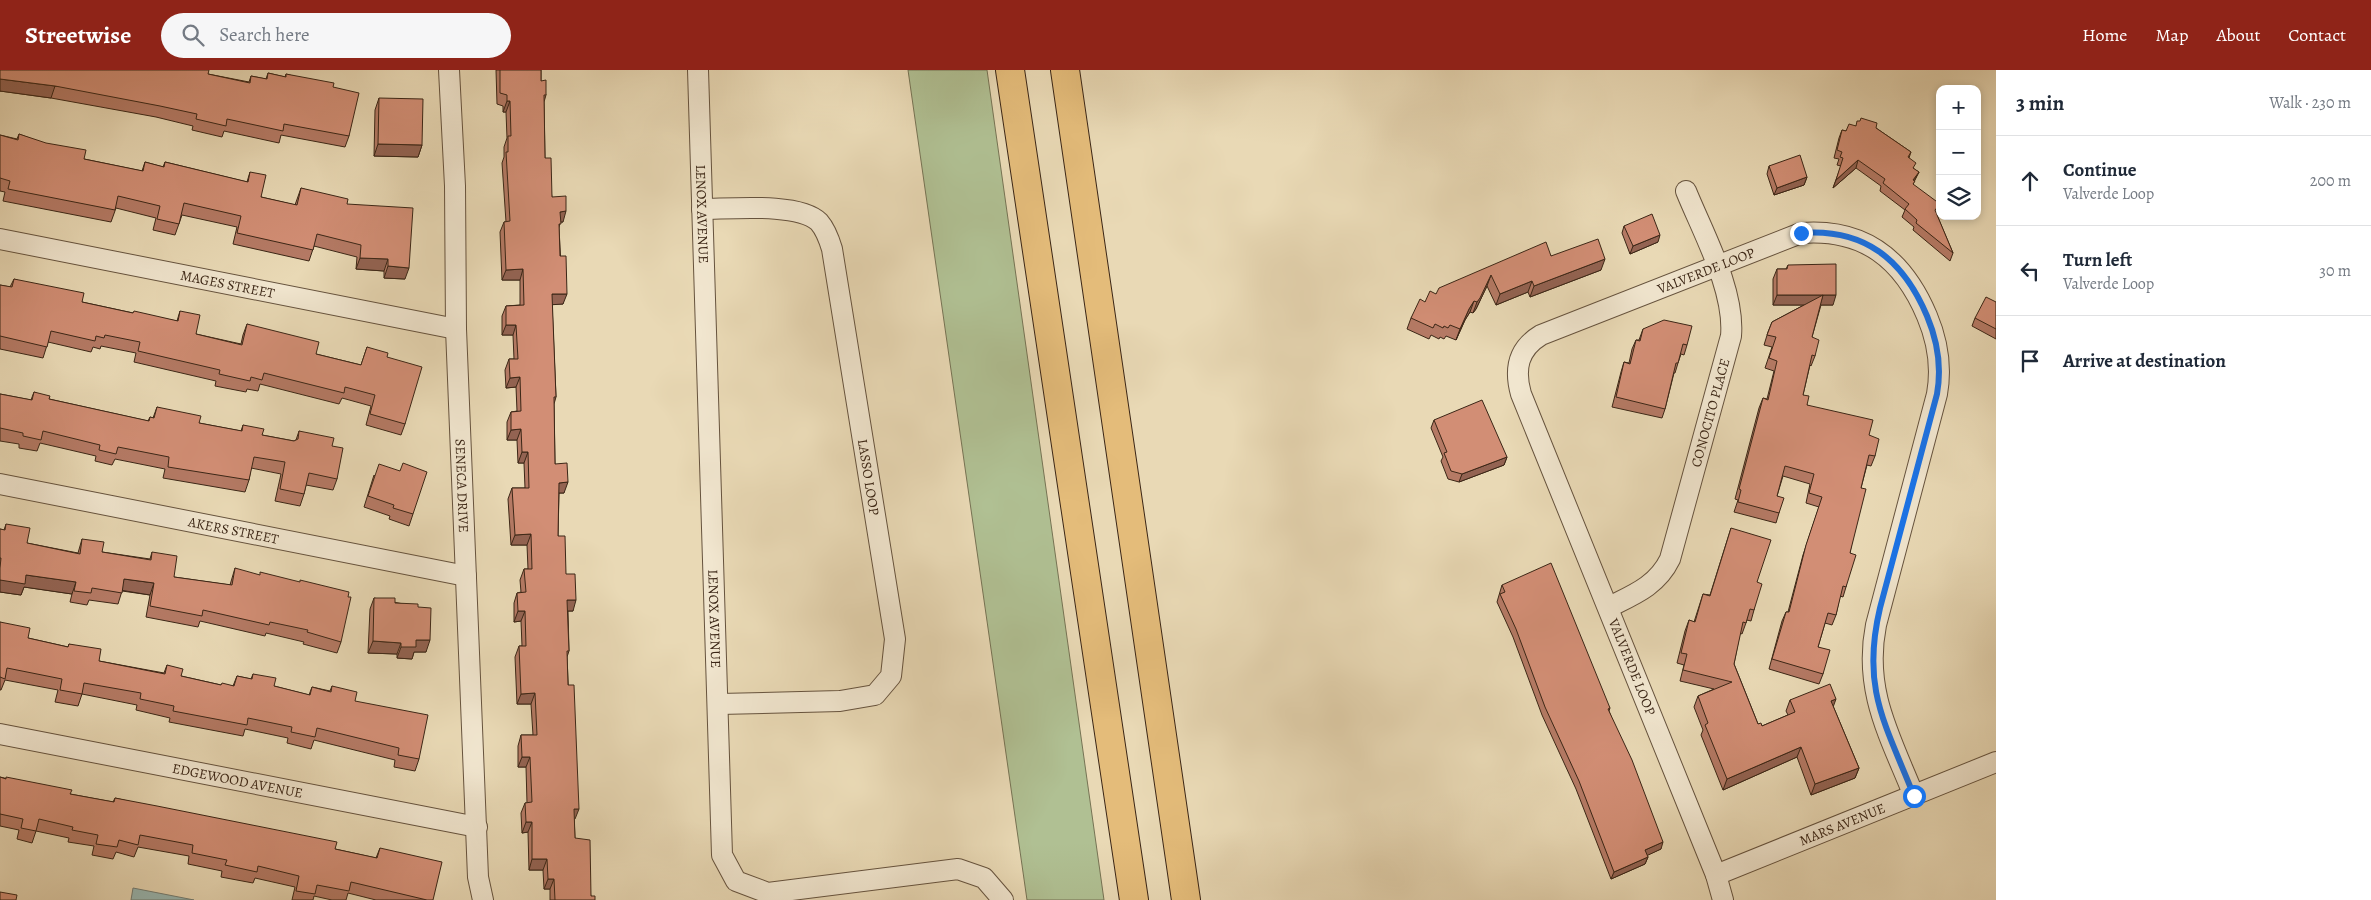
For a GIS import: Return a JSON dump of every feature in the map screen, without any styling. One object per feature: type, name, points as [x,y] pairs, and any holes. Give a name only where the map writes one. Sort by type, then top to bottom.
[{"type":"highway","points":[[1010,70],[1134,900]]},
{"type":"highway","points":[[1064,70],[1186,900]]},
{"type":"highway","points":[[1174,818],[1196,900]]},
{"type":"street","name":"SENECA DRIVE","points":[[449,70],[455,186],[456,329],[478,877],[483,900]]},
{"type":"street","name":"LENOX AVENUE","points":[[698,70],[719,704],[722,855],[736,880],[768,893],[958,869],[984,878],[1003,900]]},
{"type":"street","name":"CONOCITO PLACE","points":[[1608,608],[1654,582],[1666,568],[1674,550],[1731,336],[1728,302],[1686,190]]},
{"type":"street","name":"LASSO LOOP","points":[[702,209],[782,210],[802,213],[818,221],[828,234],[895,639],[892,676],[875,695],[840,701],[719,704]]},
{"type":"street","name":"VALVERDE LOOP","points":[[1723,900],[1716,875],[1521,394],[1517,375],[1521,356],[1533,340],[1541,335],[1801,233],[1826,232],[1852,238],[1874,248],[1894,263],[1910,283],[1930,325],[1939,355],[1939,381],[1880,608],[1873,642],[1872,659],[1874,692],[1879,709],[1914,796]]},
{"type":"street","name":"MAGES STREET","points":[[0,239],[456,329]]},
{"type":"street","name":"AKERS STREET","points":[[0,484],[466,576]]},
{"type":"street","name":"EDGEWOOD AVENUE","points":[[0,734],[477,827]]},
{"type":"street","name":"MARS AVENUE","points":[[1716,875],[1996,762]]},
{"type":"green space","points":[[908,70],[987,70],[1104,900],[1027,900]]},
{"type":"water","points":[[133,888],[194,900],[131,900]]},
{"type":"building","points":[[0,70],[209,70],[208,74],[250,83],[251,76],[267,79],[268,73],[286,77],[286,74],[334,83],[333,87],[359,93],[349,136],[284,124],[283,131],[227,119],[226,126],[196,119],[197,114],[160,106],[55,86],[0,79]]},
{"type":"building","points":[[500,70],[541,70],[541,81],[546,80],[546,95],[544,95],[545,158],[551,158],[552,197],[566,196],[566,211],[560,212],[561,224],[559,224],[560,256],[566,256],[567,294],[552,294],[556,397],[554,397],[555,464],[567,463],[568,482],[559,483],[558,536],[565,536],[566,574],[575,574],[576,600],[567,600],[569,651],[567,651],[568,685],[574,685],[579,809],[574,809],[575,838],[590,840],[591,896],[595,896],[595,900],[555,900],[554,879],[548,879],[547,859],[532,859],[532,822],[526,822],[525,803],[532,802],[530,757],[522,757],[521,735],[537,735],[535,693],[521,694],[519,646],[526,646],[525,611],[518,611],[517,593],[526,592],[524,569],[532,569],[531,534],[515,535],[512,488],[529,488],[528,452],[522,452],[521,429],[511,430],[511,412],[521,411],[520,377],[510,378],[509,359],[518,359],[516,325],[506,325],[506,306],[524,305],[523,269],[506,270],[504,222],[510,221],[506,152],[508,152],[508,136],[511,136],[510,101],[507,101],[507,95],[500,93]]},
{"type":"building","points":[[379,98],[423,99],[422,145],[378,144]]},
{"type":"building","points":[[1861,118],[1877,123],[1876,128],[1911,152],[1908,157],[1916,163],[1913,168],[1919,172],[1913,180],[1915,181],[1913,184],[1936,201],[1936,220],[1939,220],[1953,253],[1916,223],[1917,220],[1905,209],[1909,204],[1883,183],[1885,179],[1858,160],[1836,180],[1843,158],[1840,157],[1842,152],[1837,150],[1842,130],[1846,131],[1849,124],[1856,126],[1857,121],[1860,121]]},
{"type":"building","points":[[19,134],[46,143],[86,150],[84,159],[143,171],[145,162],[164,167],[165,162],[248,182],[250,172],[266,175],[261,197],[297,205],[301,188],[348,199],[347,204],[413,208],[409,268],[388,266],[388,259],[360,258],[361,245],[317,234],[313,250],[237,233],[241,216],[184,203],[179,224],[157,219],[160,206],[118,196],[115,210],[8,189],[10,181],[0,178],[0,135],[18,140]]},
{"type":"building","points":[[1800,155],[1807,177],[1777,188],[1769,166]]},
{"type":"building","points":[[1652,214],[1660,235],[1633,246],[1624,226]]},
{"type":"building","points":[[1598,239],[1605,259],[1534,286],[1532,281],[1500,294],[1491,275],[1480,298],[1477,302],[1474,301],[1469,309],[1460,329],[1450,325],[1448,328],[1444,326],[1443,328],[1435,324],[1433,328],[1411,318],[1420,299],[1425,302],[1430,291],[1436,294],[1439,288],[1546,242],[1551,256]]},
{"type":"building","points":[[1836,264],[1836,295],[1777,295],[1777,269],[1787,269],[1788,265]]},
{"type":"building","points":[[14,279],[84,293],[82,302],[133,313],[134,311],[178,321],[180,311],[200,315],[196,334],[242,345],[247,324],[319,342],[316,354],[361,365],[367,347],[388,353],[387,357],[422,367],[405,424],[370,414],[375,395],[345,387],[344,393],[264,373],[262,380],[251,377],[250,381],[219,374],[220,370],[138,351],[140,342],[105,335],[104,338],[96,336],[95,341],[51,331],[47,347],[0,336],[0,285],[12,287]]},
{"type":"building","points":[[1823,295],[1812,337],[1819,340],[1815,356],[1812,355],[1803,395],[1809,396],[1807,405],[1873,420],[1869,435],[1879,439],[1875,456],[1869,455],[1861,488],[1866,489],[1850,553],[1856,555],[1846,587],[1843,586],[1836,615],[1828,613],[1818,647],[1830,650],[1823,674],[1772,659],[1786,612],[1789,612],[1806,545],[1822,497],[1809,493],[1814,474],[1785,466],[1777,496],[1784,498],[1779,513],[1738,502],[1741,490],[1739,489],[1763,398],[1768,400],[1777,361],[1769,358],[1776,337],[1767,335],[1772,322]]},
{"type":"building","points":[[1986,297],[1996,302],[1996,329],[1975,318]]},
{"type":"building","points":[[1664,320],[1692,326],[1687,345],[1683,344],[1678,363],[1676,363],[1665,409],[1616,397],[1624,362],[1630,364],[1636,340],[1640,341],[1643,329]]},
{"type":"building","points":[[34,392],[50,396],[49,399],[149,421],[150,417],[154,418],[157,407],[201,416],[199,423],[242,431],[243,425],[264,429],[262,435],[294,441],[298,439],[299,431],[334,438],[332,446],[343,448],[337,479],[309,473],[304,494],[280,489],[285,462],[254,457],[249,480],[168,467],[169,457],[118,447],[116,454],[99,450],[100,445],[43,431],[41,440],[23,436],[23,433],[0,428],[0,394],[32,400]]},
{"type":"building","points":[[1482,400],[1507,457],[1462,474],[1451,471],[1444,453],[1447,452],[1434,420]]},
{"type":"building","points":[[403,463],[427,472],[413,514],[393,508],[394,505],[368,496],[379,464],[400,471]]},
{"type":"building","points":[[6,524],[30,528],[27,543],[80,554],[82,539],[104,542],[102,552],[151,560],[152,552],[177,556],[174,577],[232,585],[235,568],[260,575],[260,572],[349,592],[348,597],[351,597],[341,642],[307,632],[308,630],[270,622],[269,625],[203,610],[202,616],[150,606],[154,583],[124,579],[122,593],[92,588],[91,593],[74,591],[76,582],[26,575],[25,584],[0,580],[0,529],[5,530]]},
{"type":"building","points":[[1731,528],[1771,540],[1757,582],[1762,584],[1754,610],[1750,609],[1746,623],[1743,622],[1734,664],[1758,724],[1761,723],[1762,726],[1795,712],[1790,700],[1830,684],[1836,699],[1831,701],[1859,768],[1815,784],[1801,747],[1727,779],[1705,725],[1708,723],[1698,696],[1732,682],[1683,670],[1687,654],[1681,653],[1689,620],[1695,622],[1703,594],[1710,596]]},
{"type":"building","points":[[1551,563],[1610,708],[1608,709],[1632,760],[1663,842],[1645,850],[1648,857],[1614,872],[1579,781],[1545,707],[1516,629],[1500,594],[1505,592],[1502,585]]},
{"type":"building","points":[[374,598],[395,598],[395,603],[418,604],[418,607],[431,608],[430,640],[416,640],[416,647],[401,647],[401,643],[373,641]]},
{"type":"building","points":[[0,622],[30,628],[28,638],[68,647],[69,644],[101,649],[99,661],[165,674],[167,665],[183,669],[181,676],[221,685],[222,683],[234,686],[237,676],[252,679],[253,674],[276,678],[274,686],[310,695],[312,687],[331,692],[332,686],[357,692],[355,701],[428,715],[419,759],[398,755],[399,748],[317,728],[315,737],[291,732],[292,727],[248,718],[247,725],[173,711],[174,706],[140,699],[141,693],[84,683],[82,694],[60,690],[62,679],[7,668],[5,679],[0,677]]},
{"type":"building","points":[[0,777],[72,790],[70,794],[114,802],[115,798],[337,842],[335,849],[377,858],[380,848],[442,862],[433,900],[351,882],[349,891],[317,885],[315,894],[296,891],[299,876],[258,866],[257,872],[225,865],[227,860],[192,853],[193,845],[140,835],[138,845],[119,840],[117,847],[96,844],[98,835],[72,830],[73,827],[39,819],[36,831],[21,828],[23,819],[0,814]]},
{"type":"building","points":[[0,892],[17,895],[16,900],[0,900]]},
{"type":"route","points":[[1801,233],[1826,232],[1839,234],[1864,243],[1885,255],[1902,272],[1916,294],[1930,325],[1939,355],[1940,368],[1937,394],[1880,608],[1873,642],[1872,659],[1874,692],[1879,709],[1914,796]]}]
